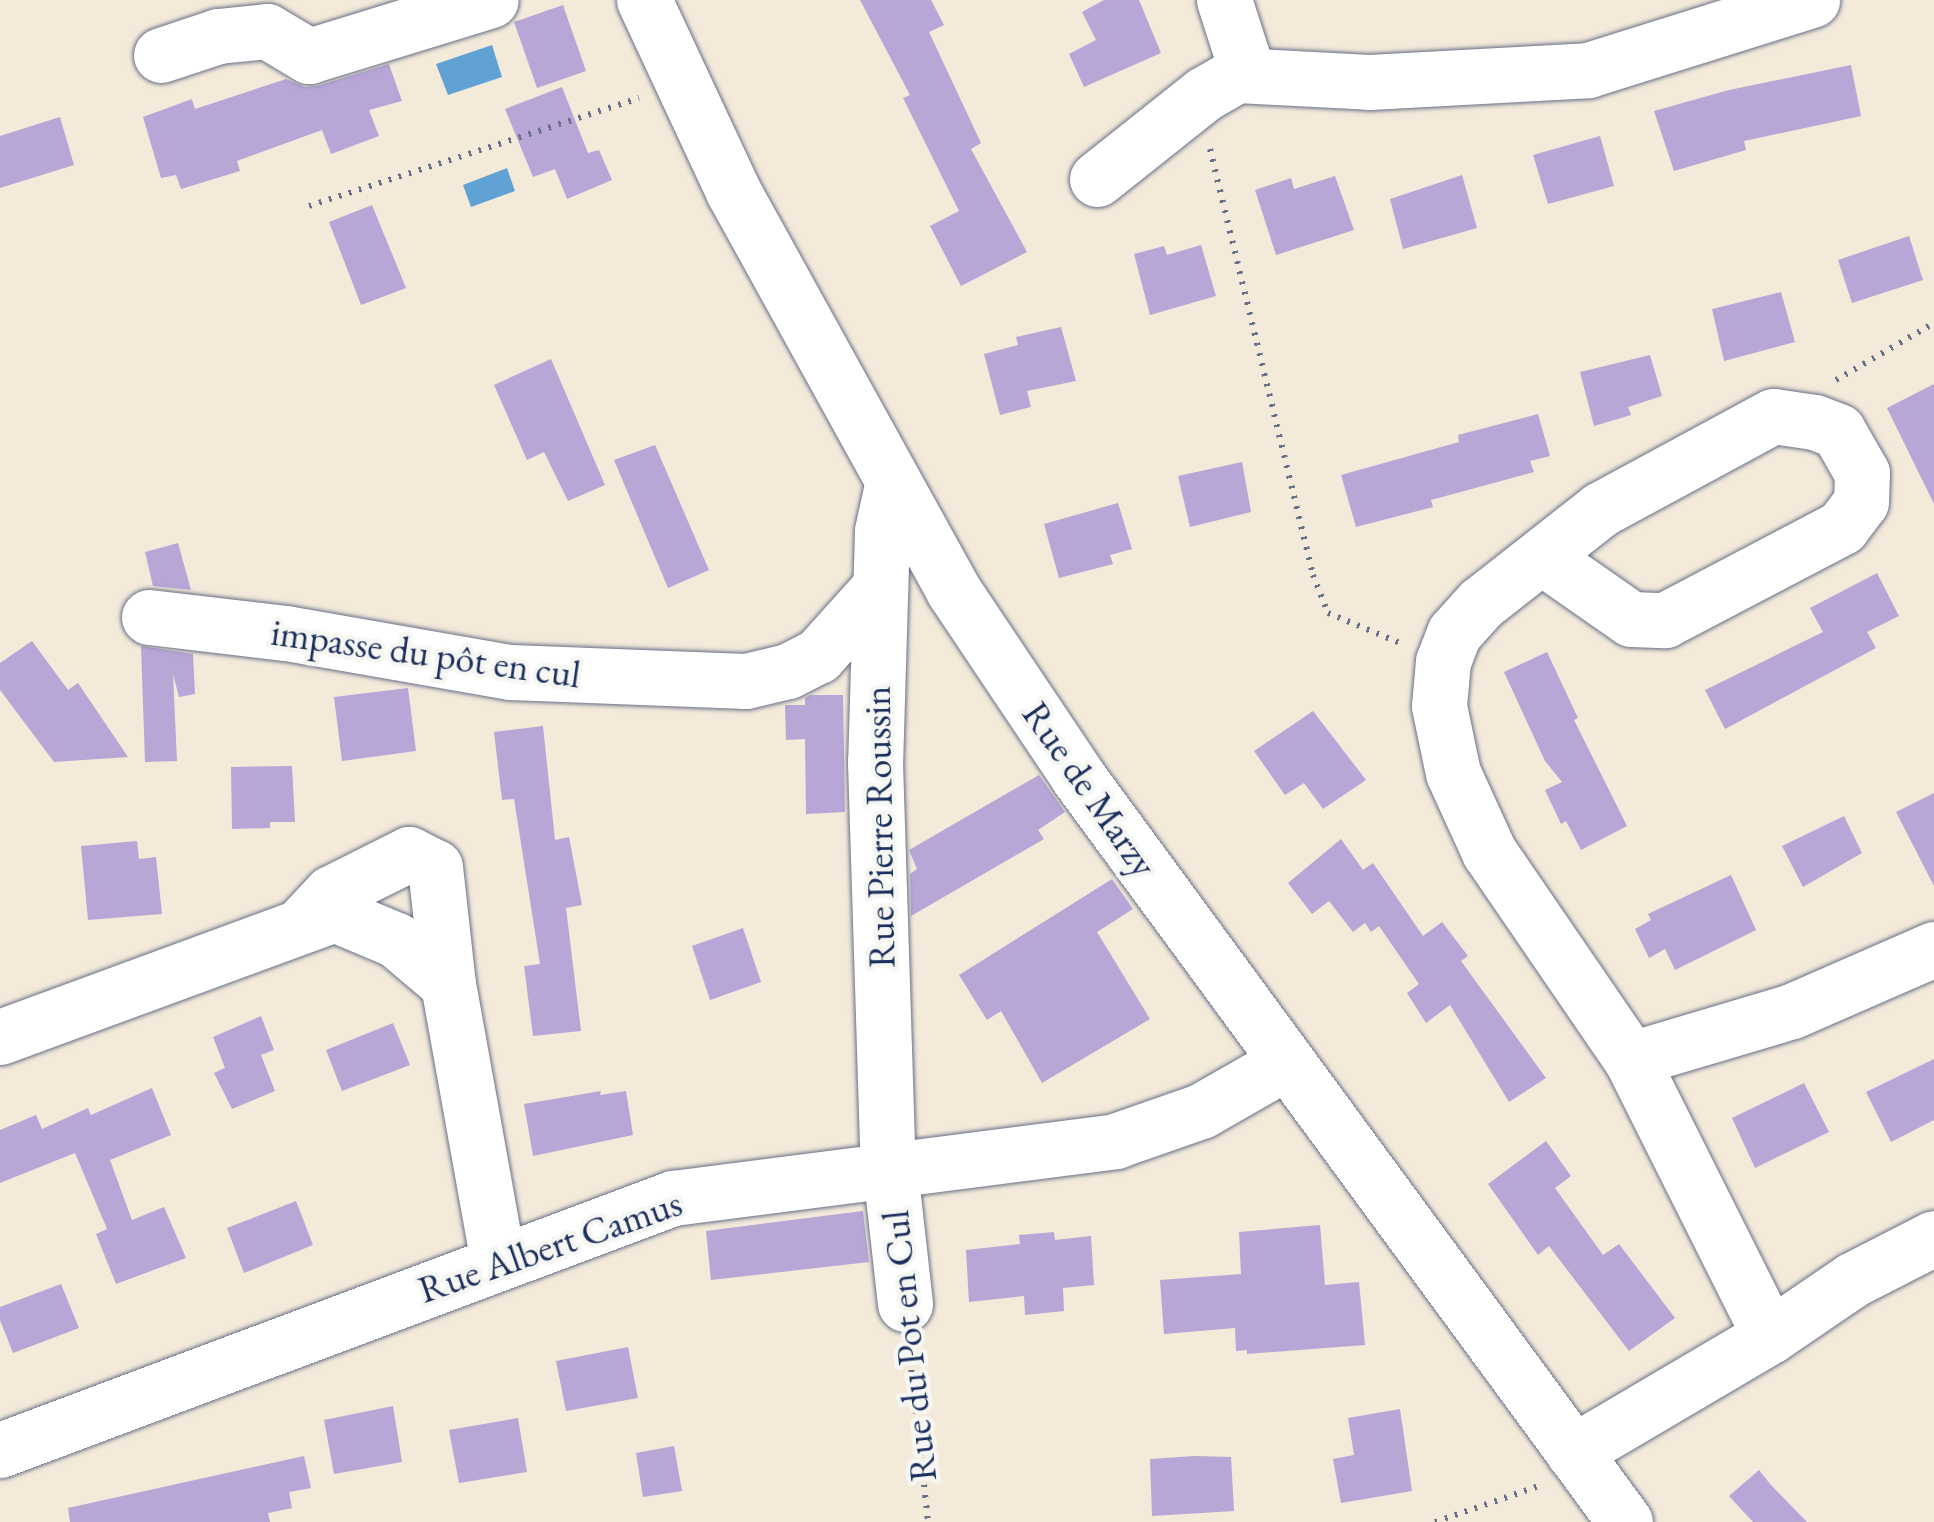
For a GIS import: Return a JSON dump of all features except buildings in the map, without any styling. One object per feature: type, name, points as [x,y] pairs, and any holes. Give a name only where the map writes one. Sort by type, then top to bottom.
[{"type":"street","points":[[161,55],[218,36],[268,32],[309,56],[491,0]]},
{"type":"street","name":"Rue de Marzy","points":[[644,0],[733,192],[953,590],[1078,777],[1625,1522]]},
{"type":"street","points":[[1098,179],[1220,84],[1242,56],[1224,0]]},
{"type":"street","points":[[1220,84],[1369,82],[1588,70],[1812,0]]},
{"type":"street","points":[[1542,557],[1632,619],[1665,620],[1842,527],[1862,502],[1862,473],[1838,431],[1814,422],[1773,416],[1601,509],[1480,602],[1454,633],[1442,660],[1438,706],[1454,773],[1489,852],[1631,1059],[1770,1336]]},
{"type":"street","name":"Rue Pierre Roussin","points":[[890,1170],[876,674],[882,531],[892,485]]},
{"type":"street","points":[[876,674],[818,656],[880,587]]},
{"type":"street","name":"impasse du pôt en cul","points":[[149,617],[286,633],[510,672],[580,677],[746,680],[788,671],[818,656]]},
{"type":"street","points":[[301,926],[330,893],[409,854],[435,867],[448,984],[498,1261]]},
{"type":"street","points":[[0,1037],[334,914],[396,940],[448,984]]},
{"type":"street","points":[[1631,1059],[1792,1011],[1934,949]]},
{"type":"street","name":"Rue Albert Camus","points":[[0,1450],[673,1198],[1114,1141],[1201,1111],[1288,1062]]},
{"type":"street","name":"Rue du Pot en Cul","points":[[890,1170],[904,1304]]},
{"type":"street","points":[[1573,1452],[1770,1336],[1852,1280],[1934,1238]]},
{"type":"path","points":[[309,206],[683,84]]},
{"type":"path","points":[[1220,84],[1214,168],[1313,575],[1328,613],[1442,660]]},
{"type":"path","points":[[1773,416],[1934,323]]},
{"type":"path","name":"Rue du Pot en Cul","points":[[904,1304],[928,1522]]},
{"type":"path","points":[[1435,1522],[1537,1489],[1573,1452]]},
{"type":"water","points":[[492,45],[502,77],[448,95],[436,64]]},
{"type":"water","points":[[507,168],[515,191],[471,207],[463,185]]}]
